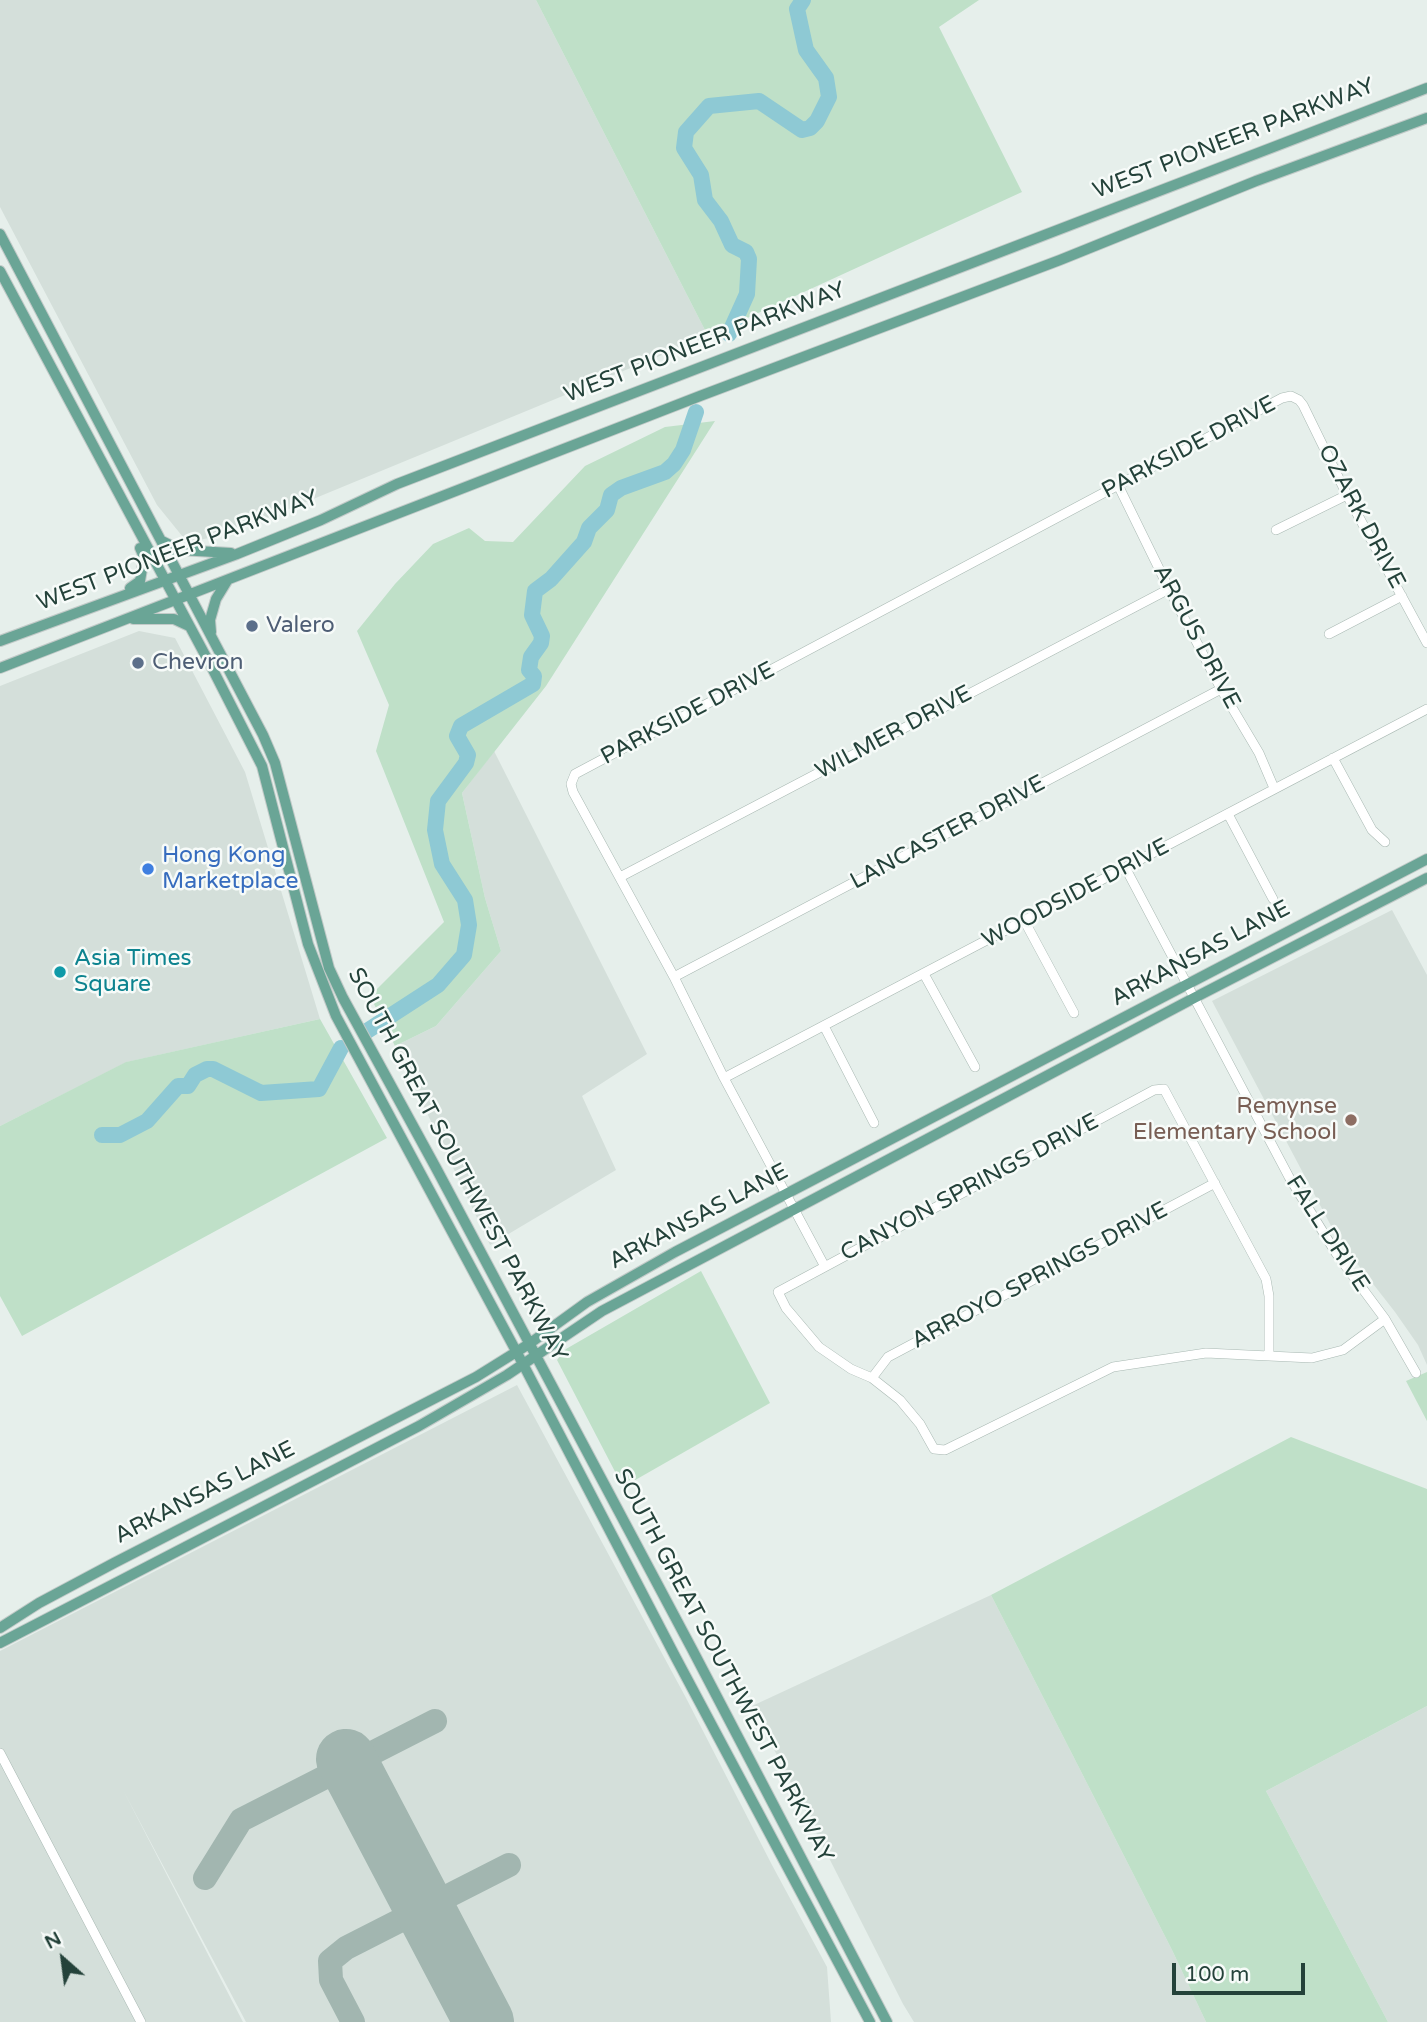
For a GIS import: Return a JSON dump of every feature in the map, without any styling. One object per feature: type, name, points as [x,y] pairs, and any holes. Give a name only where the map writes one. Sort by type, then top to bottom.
[{"type":"main road","name":"WEST PIONEER PARKWAY","points":[[0,641],[237,554],[321,520],[397,484],[1427,88]]},
{"type":"main road","name":"WEST PIONEER PARKWAY","points":[[0,668],[1427,118]]},
{"type":"main road","name":"SOUTH GREAT SOUTHWEST PARKWAY","points":[[0,234],[263,735],[275,763],[329,968],[692,1649],[887,2022]]},
{"type":"main road","name":"SOUTH GREAT SOUTHWEST PARKWAY","points":[[0,271],[262,766],[308,944],[332,1007],[870,2022]]},
{"type":"main road","points":[[116,598],[140,581],[144,566],[144,557],[129,516]]},
{"type":"main road","points":[[160,539],[166,545],[180,550],[237,554]]},
{"type":"main road","points":[[212,639],[210,620],[216,599],[227,581]]},
{"type":"main road","points":[[120,620],[174,619],[190,627]]},
{"type":"main road","name":"ARKANSAS LANE","points":[[0,1628],[38,1603],[476,1377],[529,1344],[587,1301],[675,1252],[1427,859]]},
{"type":"main road","name":"ARKANSAS LANE","points":[[0,1643],[483,1391],[602,1311],[1427,878]]},
{"type":"main road","points":[[599,1510],[613,1502]]},
{"type":"main road","points":[[676,1658],[692,1649]]},
{"type":"street","name":"PARKSIDE DRIVE","points":[[824,1265],[724,1078],[674,977],[573,792],[575,774],[1282,398],[1291,396]]},
{"type":"street","name":"OZARK DRIVE","points":[[1291,396],[1303,405],[1347,495],[1427,643]]},
{"type":"street","name":"ARGUS DRIVE","points":[[1118,485],[1169,589],[1259,753],[1275,788]]},
{"type":"street","points":[[1276,530],[1347,495]]},
{"type":"street","name":"WILMER DRIVE","points":[[620,877],[1169,589]]},
{"type":"street","points":[[1329,634],[1402,596]]},
{"type":"street","name":"LANCASTER DRIVE","points":[[674,977],[1222,689]]},
{"type":"street","name":"WOODSIDE DRIVE","points":[[724,1078],[1427,709]]},
{"type":"street","points":[[1333,758],[1371,830],[1385,842]]},
{"type":"street","points":[[1228,814],[1273,899]]},
{"type":"street","name":"FALL DRIVE","points":[[1126,869],[1289,1177],[1336,1253],[1385,1319],[1416,1373]]},
{"type":"street","points":[[1025,922],[1074,1013]]},
{"type":"street","points":[[925,974],[975,1067]]},
{"type":"street","points":[[824,1026],[874,1123]]},
{"type":"street","name":"CANYON SPRINGS DRIVE","points":[[872,1378],[850,1369],[819,1347],[786,1308],[778,1292],[1154,1090],[1164,1090],[1215,1183]]},
{"type":"street","points":[[1215,1183],[1266,1279],[1269,1296],[1269,1356]]},
{"type":"street","name":"ARROYO SPRINGS DRIVE","points":[[872,1378],[888,1357],[1215,1183]]},
{"type":"street","points":[[872,1378],[900,1400],[920,1424],[934,1449],[945,1450],[1113,1367],[1206,1353],[1312,1359],[1343,1350],[1385,1319]]},
{"type":"street","points":[[0,1753],[141,2022]]},
{"type":"shaded area","points":[[0,0],[536,0],[708,336],[226,535],[187,542],[157,505],[0,207]]},
{"type":"shaded area","points":[[139,631],[175,638],[245,772],[320,1019],[127,1062],[0,1126],[0,686]]},
{"type":"shaded area","points":[[494,751],[647,1054],[582,1096],[616,1170],[490,1245],[395,1046],[436,1026],[501,951],[485,898],[462,793]]},
{"type":"shaded area","name":"Remynse Elementary School","points":[[1392,910],[1427,975],[1427,1365],[1418,1345],[1395,1312],[1338,1239],[1212,1001]]},
{"type":"shaded area","points":[[517,1385],[827,1967],[831,2022],[246,2022],[123,1790],[243,2022],[0,2022],[0,1651]]},
{"type":"shaded area","points":[[991,1595],[1206,2022],[914,2022],[752,1706]]},
{"type":"shaded area","points":[[1427,1706],[1427,2022],[1388,2022],[1266,1791]]},
{"type":"green space","points":[[536,0],[979,0],[939,27],[1022,192],[708,336]]},
{"type":"green space","points":[[715,421],[546,686],[462,793],[485,898],[501,951],[436,1026],[395,1046],[370,996],[444,922],[376,751],[389,705],[357,631],[395,584],[433,544],[469,528],[485,541],[513,542],[585,466],[665,427]]},
{"type":"green space","points":[[320,1019],[387,1138],[22,1336],[0,1296],[0,1126],[126,1062]]},
{"type":"green space","points":[[701,1271],[770,1403],[623,1487],[557,1360],[566,1349]]},
{"type":"green space","points":[[1427,1372],[1427,1421],[1406,1381]]},
{"type":"green space","points":[[1291,1437],[1427,1489],[1427,1706],[1266,1791],[1388,2022],[1206,2022],[991,1595]]},
{"type":"waterway","points":[[729,334],[747,294],[749,259],[746,252],[732,245],[721,221],[705,200],[701,175],[684,148],[686,132],[709,106],[759,101],[802,130],[810,128],[817,121],[829,97],[826,78],[806,50],[797,9],[803,0]]},
{"type":"waterway","points":[[367,1031],[438,985],[464,955],[469,925],[465,900],[442,864],[435,830],[438,801],[466,763],[468,755],[457,736],[461,726],[533,684],[534,676],[529,670],[531,657],[541,643],[542,636],[532,615],[535,591],[551,579],[584,542],[589,528],[607,510],[611,495],[621,488],[665,472],[674,464],[683,450],[696,412]]},
{"type":"waterway","points":[[102,1135],[120,1135],[147,1121],[178,1086],[188,1086],[195,1075],[207,1069],[213,1069],[261,1093],[319,1089],[341,1048]]},
{"type":"taxiway","points":[[205,1878],[241,1820],[435,1721]]},
{"type":"taxiway","points":[[353,2022],[331,1980],[330,1961],[346,1948],[509,1865]]},
{"type":"runway","points":[[346,1759],[484,2022]]},
{"type":"place","name":"Valero","points":[[252,626]]},
{"type":"place","name":"Chevron","points":[[138,663]]},
{"type":"place","name":"Hong Kong Marketplace","points":[[148,869]]},
{"type":"place","name":"Asia Times Square","points":[[60,972]]},
{"type":"place","name":"Remynse Elementary School","points":[[1351,1120]]}]
